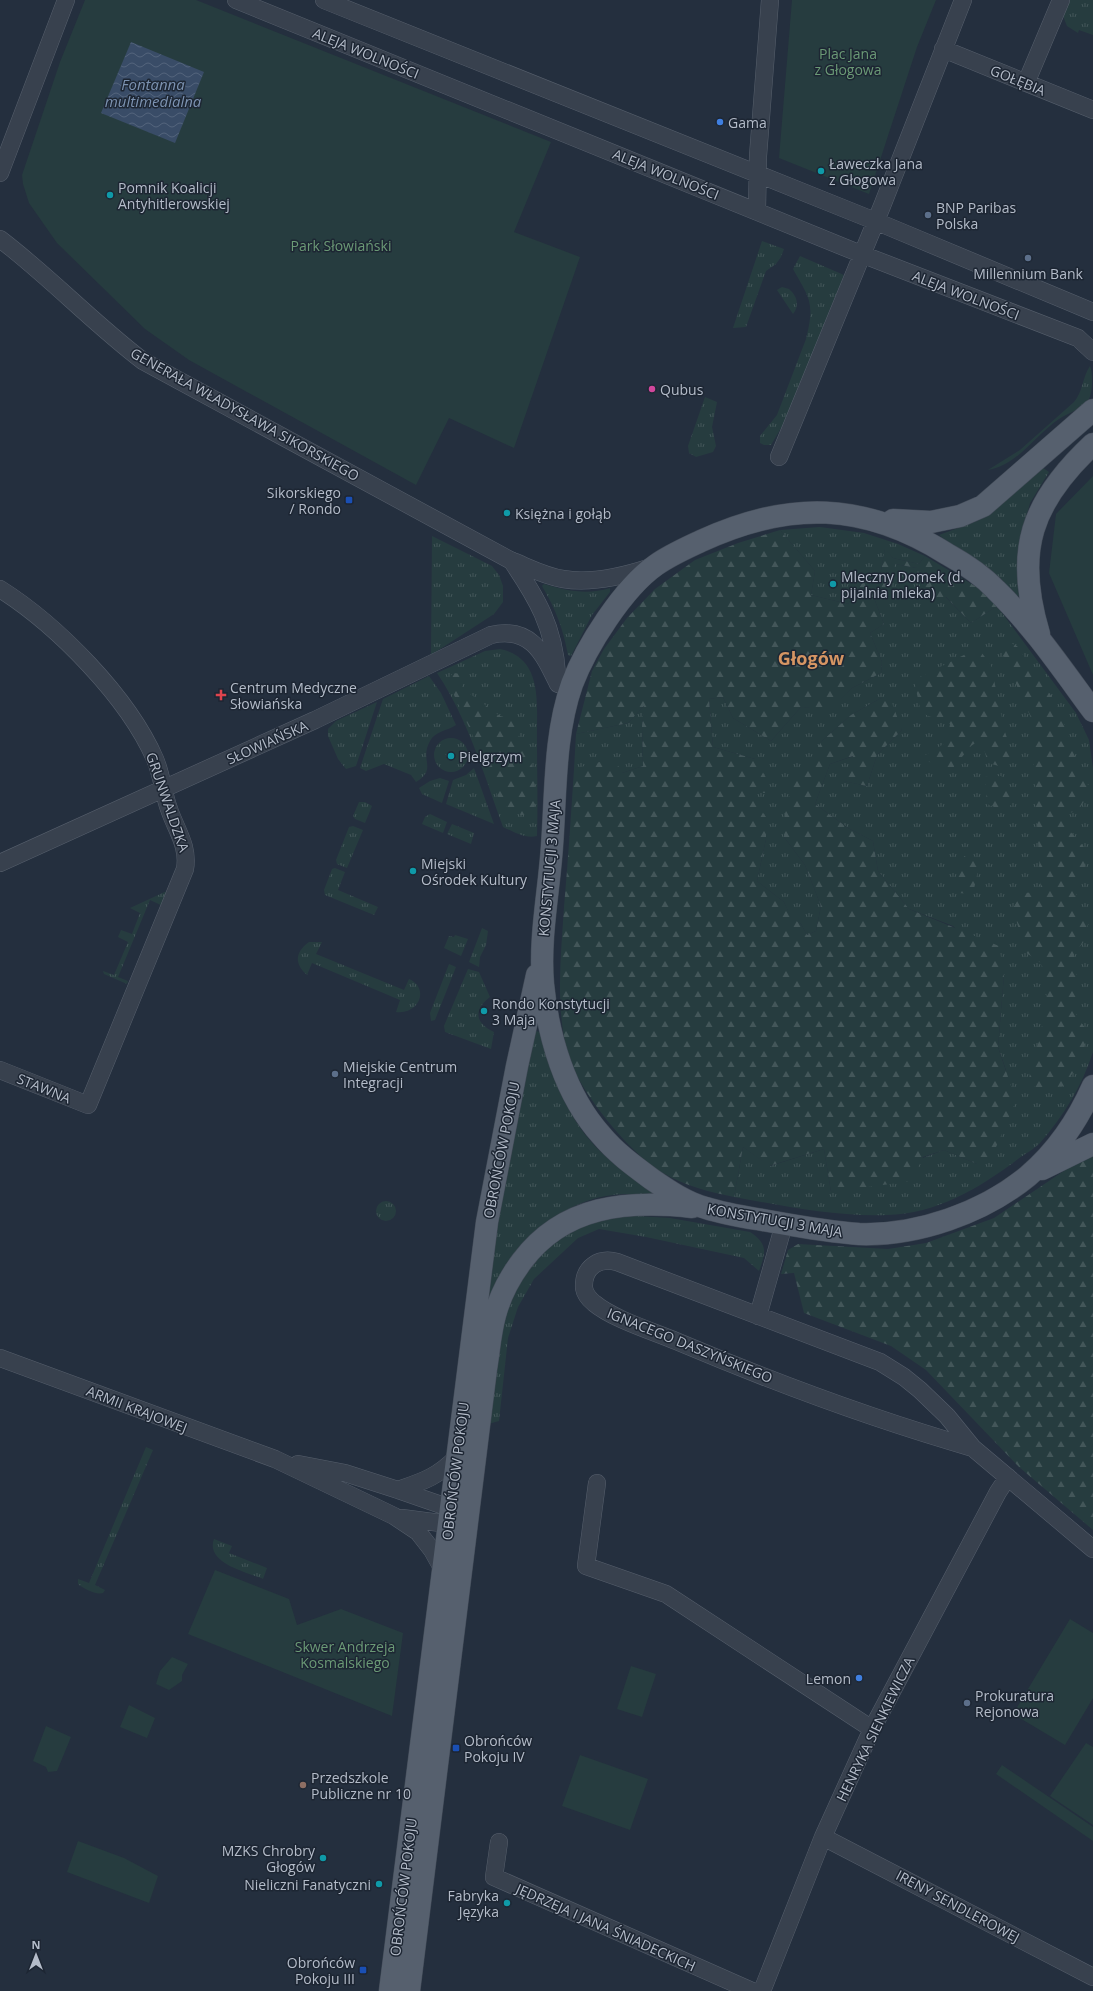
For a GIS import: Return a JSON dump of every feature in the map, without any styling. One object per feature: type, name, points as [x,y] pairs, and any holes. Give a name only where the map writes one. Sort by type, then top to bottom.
[{"type":"main road","points":[[856,515],[914,522],[944,519],[973,512],[990,501],[1093,410]]},
{"type":"main road","points":[[1040,639],[1032,608],[1028,575],[1028,557],[1033,528],[1046,497],[1058,479],[1093,444]]},
{"type":"main road","name":"KONSTYTUCJI 3 MAJA","points":[[1093,711],[1040,639],[992,586],[966,565],[917,536],[856,515],[814,512],[765,517],[719,533],[654,566],[637,582],[620,603],[600,630],[581,662],[564,709],[559,747],[552,851],[542,954],[544,986],[551,1029],[558,1055],[569,1084],[582,1109],[599,1134],[630,1163],[678,1196],[705,1208],[784,1224],[849,1233],[890,1233],[935,1224],[969,1211],[1025,1178],[1042,1163],[1066,1133],[1093,1086]]},
{"type":"main road","name":"OBROŃCÓW POKOJU","points":[[409,1991],[455,1517],[457,1457],[490,1202],[517,1066],[542,954]]},
{"type":"main road","points":[[1025,1178],[1093,1144]]},
{"type":"main road","name":"OBROŃCÓW POKOJU","points":[[390,1991],[442,1568],[480,1416],[494,1320],[502,1294],[530,1250],[552,1231],[577,1217],[592,1212],[627,1205],[645,1204],[705,1208]]},
{"type":"street","points":[[0,173],[66,0]]},
{"type":"street","name":"ALEJA WOLNOŚCI","points":[[236,0],[861,254],[1078,338],[1093,352]]},
{"type":"street","points":[[324,0],[876,221],[1093,312]]},
{"type":"street","points":[[757,211],[757,174],[770,0]]},
{"type":"street","points":[[779,457],[861,254],[876,221],[963,0]]},
{"type":"street","points":[[1026,83],[1061,0]]},
{"type":"street","name":"GOŁĘBIA","points":[[943,49],[1093,110]]},
{"type":"street","name":"GENERAŁA WŁADYSŁAWA SIKORSKIEGO","points":[[0,239],[31,262],[120,343],[143,361],[510,560],[545,575],[564,579],[600,579],[654,566]]},
{"type":"street","name":"GENERAŁA WŁADYSŁAWA SIKORSKIEGO","points":[[510,560],[533,593],[548,624],[553,640],[558,684],[559,747]]},
{"type":"street","name":"GRUNWALDZKA","points":[[0,589],[52,628],[80,655],[110,690],[146,742],[156,760],[165,789],[169,809],[185,848],[185,869],[88,1105]]},
{"type":"street","name":"SŁOWIAŃSKA","points":[[0,863],[315,720],[491,635],[502,633],[517,634],[528,639],[540,650],[558,684]]},
{"type":"street","name":"STAWNA","points":[[0,1070],[88,1105]]},
{"type":"street","points":[[758,1316],[784,1224]]},
{"type":"street","name":"IGNACEGO DASZYŃSKIEGO","points":[[973,1448],[901,1427],[718,1359],[616,1316],[588,1298],[584,1290],[584,1278],[594,1264],[608,1260],[880,1362],[904,1376],[947,1416],[973,1448],[1093,1549]]},
{"type":"street","name":"ARMII KRAJOWEJ","points":[[0,1358],[275,1459],[394,1516],[418,1532],[432,1550],[442,1568]]},
{"type":"street","points":[[398,1490],[423,1482],[441,1472],[457,1457]]},
{"type":"street","name":"ARMII KRAJOWEJ","points":[[275,1459],[345,1473],[398,1490],[455,1517]]},
{"type":"street","name":"HENRYKA SIENKIEWICZA","points":[[762,1991],[823,1837],[872,1730],[991,1506],[1008,1477]]},
{"type":"street","points":[[597,1483],[586,1566],[666,1594],[872,1730]]},
{"type":"street","name":"ARMII KRAJOWEJ","points":[[394,1516],[426,1523],[455,1517]]},
{"type":"street","name":"IRENY SENDLEROWEJ","points":[[823,1837],[1093,1977]]},
{"type":"street","name":"JĘDRZEJA I JANA ŚNIADECKICH","points":[[499,1842],[494,1877],[752,1991]]},
{"type":"green space","name":"Park Słowiański","points":[[85,0],[196,0],[551,142],[514,232],[580,257],[514,448],[449,418],[416,485],[189,360],[145,329],[57,243],[29,203],[23,184],[22,175],[60,62]]},
{"type":"green space","name":"Plac Jana z Głogowa","points":[[792,0],[936,0],[917,47],[869,194],[779,158]]},
{"type":"green space","points":[[1069,0],[1093,0],[1093,35],[1079,30],[1078,33],[1067,26],[1063,16]]},
{"type":"green space","points":[[762,241],[784,249],[776,264],[766,271],[746,327],[733,328]]},
{"type":"green space","points":[[800,256],[844,275],[784,423],[771,445],[764,445],[760,443],[760,436],[777,415],[806,339],[809,327],[809,302],[807,295],[793,269]]},
{"type":"green space","points":[[782,287],[789,289],[796,298],[797,304],[793,314],[777,290]]},
{"type":"green space","points":[[1090,366],[1092,388],[1088,401],[1079,409],[1059,419],[1017,456],[999,467],[988,470],[1020,450],[1074,402],[1079,394],[1085,375]]},
{"type":"green space","points":[[705,397],[717,402],[712,427],[716,446],[713,452],[696,457],[689,453],[688,446]]},
{"type":"green space","points":[[1043,468],[1049,472],[1030,503],[1022,532],[1020,594],[1017,598],[966,555],[939,535],[977,521],[992,512]]},
{"type":"green space","points":[[1093,476],[1093,675],[1049,573],[1056,514]]},
{"type":"green space","points":[[820,527],[864,533],[898,544],[925,556],[919,564],[893,558],[885,549],[880,576],[863,582],[848,604],[811,595],[815,571],[780,530]]},
{"type":"green space","points":[[780,530],[815,571],[811,595],[848,604],[863,582],[880,576],[885,548],[893,558],[919,564],[925,556],[980,589],[997,606],[971,623],[946,597],[933,600],[914,578],[917,568],[895,564],[892,587],[872,593],[884,624],[870,633],[882,662],[881,673],[852,688],[830,710],[801,707],[771,741],[733,718],[723,697],[709,699],[713,747],[755,759],[768,781],[768,793],[749,793],[766,817],[766,839],[757,881],[784,902],[791,917],[801,924],[807,935],[816,931],[821,906],[805,865],[784,837],[785,814],[791,787],[822,741],[851,715],[881,698],[892,703],[902,730],[877,755],[867,786],[843,781],[853,756],[830,764],[815,804],[848,828],[873,841],[878,871],[909,909],[999,946],[1004,975],[998,1047],[1016,1101],[990,1161],[977,1164],[944,1150],[923,1157],[912,1181],[831,1192],[824,1149],[769,1166],[743,1147],[734,1197],[707,1191],[680,1182],[671,1178],[650,1164],[621,1137],[594,1103],[583,1086],[568,1055],[561,1019],[560,981],[564,907],[574,769],[614,758],[622,773],[643,766],[642,726],[644,706],[628,723],[576,734],[592,671],[604,649],[627,618],[655,589],[695,560],[738,543]]},
{"type":"green space","points":[[432,536],[492,566],[499,575],[503,586],[503,602],[494,614],[431,655]]},
{"type":"green space","points":[[895,564],[917,568],[971,623],[997,606],[1076,713],[1089,740],[1093,768],[1093,1052],[1089,1065],[1071,1100],[1064,1112],[1040,1143],[988,1180],[957,1198],[923,1210],[887,1215],[868,1215],[830,1213],[734,1197],[743,1147],[770,1166],[824,1149],[831,1192],[944,1150],[977,1164],[1006,1070],[998,1047],[1004,975],[953,926],[909,909],[878,871],[873,841],[848,828],[815,804],[830,764],[854,756],[844,781],[867,786],[877,755],[902,730],[881,698],[851,715],[822,741],[784,837],[805,865],[821,906],[816,931],[807,935],[801,924],[791,918],[784,902],[757,881],[766,839],[749,793],[755,759],[713,747],[709,699],[723,697],[733,718],[771,741],[801,707],[830,709],[852,688],[881,673],[882,662],[870,633],[884,624],[872,593]]},
{"type":"green space","points":[[544,584],[560,589],[585,592],[610,588],[610,592],[592,615],[571,656],[568,655],[564,636],[555,611],[542,586]]},
{"type":"green space","points":[[1004,640],[1017,646],[1058,706],[1078,765],[1091,791],[1079,809],[1068,814],[1068,829],[1089,853],[1072,908],[1088,924],[1083,943],[1074,953],[1078,989],[1076,1016],[1089,1033],[1078,1065],[1064,1086],[1044,1088],[1028,1086],[1032,1060],[1040,1039],[1047,991],[1041,963],[1025,952],[1013,908],[1022,893],[1041,892],[1031,718],[999,645]]},
{"type":"green space","points":[[978,648],[991,665],[1004,729],[1012,753],[1006,768],[988,763],[981,739],[971,746],[948,774],[922,757],[947,742],[950,724],[921,713],[914,680]]},
{"type":"green space","points":[[500,649],[514,654],[525,663],[531,673],[535,686],[537,700],[537,836],[533,837],[515,833],[503,827],[482,768],[458,709],[437,673],[485,651]]},
{"type":"green space","points":[[453,673],[463,674],[462,688],[500,716],[520,721],[523,724],[516,744],[527,754],[534,773],[535,803],[533,811],[530,813],[521,815],[505,806],[499,799],[481,753],[447,680]]},
{"type":"green space","points":[[429,676],[441,693],[456,725],[438,733],[430,741],[426,754],[426,773],[416,782],[411,775],[384,764],[366,771],[360,768],[383,699]]},
{"type":"green space","points":[[377,702],[356,766],[346,769],[338,759],[328,736],[328,729],[336,721]]},
{"type":"green space","points":[[645,705],[642,726],[643,766],[622,773],[574,769],[576,734],[628,723]]},
{"type":"green space","points":[[448,738],[454,738],[458,739],[465,745],[468,755],[467,762],[461,769],[454,772],[448,772],[444,771],[437,765],[434,758],[434,752],[435,748],[441,741]]},
{"type":"green space","points":[[474,768],[494,824],[446,804],[453,780],[466,775]]},
{"type":"green space","points":[[1001,776],[1008,782],[1012,804],[1004,811],[987,804],[985,777]]},
{"type":"green space","points":[[440,778],[449,781],[442,803],[422,794],[419,788],[430,781]]},
{"type":"green space","points":[[359,802],[365,802],[372,806],[365,823],[355,819],[353,816]]},
{"type":"green space","points":[[430,814],[447,822],[443,833],[422,824],[425,817]]},
{"type":"green space","points":[[452,824],[474,833],[471,844],[447,834]]},
{"type":"green space","points":[[353,826],[363,830],[347,868],[337,864],[336,860],[349,827]]},
{"type":"green space","points":[[968,853],[980,860],[973,894],[958,893],[956,864]]},
{"type":"green space","points":[[335,868],[345,872],[338,890],[378,907],[374,915],[325,895],[324,890],[332,869]]},
{"type":"green space","points":[[169,890],[163,906],[150,900],[118,977],[128,981],[127,984],[104,974],[103,971],[114,975],[128,942],[118,937],[121,930],[132,934],[140,913],[130,908]]},
{"type":"green space","points":[[482,928],[488,931],[486,945],[480,957],[479,967],[469,962]]},
{"type":"green space","points":[[455,935],[468,939],[461,956],[444,948],[449,936],[454,937]]},
{"type":"green space","points":[[309,942],[322,942],[316,954],[404,990],[409,979],[419,988],[419,1000],[411,1009],[404,1012],[396,1012],[400,1000],[312,963],[307,975],[300,967],[298,958],[301,950]]},
{"type":"green space","points":[[449,964],[456,967],[435,1020],[431,1021],[430,1013]]},
{"type":"green space","points":[[468,969],[479,972],[490,997],[481,1007],[478,1016],[483,1025],[494,1032],[491,1049],[445,1032],[444,1026]]},
{"type":"green space","points":[[535,1031],[541,1032],[556,1081],[563,1098],[580,1128],[591,1142],[610,1160],[630,1176],[660,1196],[623,1194],[601,1197],[581,1203],[561,1213],[543,1226],[527,1241],[512,1258],[490,1295],[485,1296],[497,1220]]},
{"type":"green space","points":[[1093,1156],[1093,1530],[1019,1467],[926,1370],[891,1346],[804,1313],[794,1273],[781,1274],[788,1250],[798,1244],[888,1249],[926,1243],[994,1218],[1074,1164]]},
{"type":"green space","points":[[386,1201],[393,1204],[396,1211],[393,1218],[386,1221],[379,1218],[376,1211],[379,1204]]},
{"type":"green space","points":[[637,1216],[670,1218],[750,1232],[760,1240],[764,1249],[763,1259],[759,1271],[744,1258],[646,1237],[599,1229],[578,1238],[534,1279],[518,1307],[508,1338],[499,1421],[488,1424],[498,1337],[515,1285],[554,1241],[583,1224],[609,1217]]},
{"type":"green space","points":[[146,1447],[153,1450],[95,1585],[105,1590],[103,1593],[90,1591],[78,1584],[78,1579],[89,1583]]},
{"type":"green space","points":[[214,1539],[232,1546],[229,1553],[267,1568],[263,1579],[238,1570],[221,1560],[213,1547]]},
{"type":"green space","name":"Skwer Andrzeja Kosmalskiego","points":[[215,1570],[289,1599],[297,1625],[341,1609],[403,1633],[392,1716],[188,1634]]},
{"type":"green space","points":[[1070,1619],[1093,1633],[1093,1698],[1065,1745],[1013,1714]]},
{"type":"green space","points":[[172,1657],[188,1664],[182,1675],[182,1681],[169,1690],[156,1684],[160,1671]]},
{"type":"green space","points":[[631,1666],[656,1674],[642,1717],[617,1709]]},
{"type":"green space","points":[[129,1705],[155,1718],[147,1738],[120,1727]]},
{"type":"green space","points":[[46,1726],[71,1737],[57,1771],[48,1772],[46,1767],[33,1761]]},
{"type":"green space","points":[[1086,1743],[1093,1747],[1093,1825],[1050,1796]]},
{"type":"green space","points":[[580,1755],[648,1779],[630,1830],[562,1806]]},
{"type":"green space","points":[[1002,1765],[1093,1827],[1093,1841],[996,1774]]},
{"type":"green space","points":[[78,1841],[124,1858],[158,1876],[149,1903],[67,1872]]},
{"type":"water","name":"Fontanna multimedialna","points":[[131,42],[204,72],[175,143],[101,113]]},
{"type":"place","name":"Gama","points":[[720,122]]},
{"type":"place","name":"Ławeczka Jana z Głogowa","points":[[821,171]]},
{"type":"place","name":"Pomnik Koalicji Antyhitlerowskiej","points":[[110,195]]},
{"type":"place","name":"BNP Paribas Polska","points":[[928,215]]},
{"type":"place","name":"Millennium Bank","points":[[1028,258]]},
{"type":"place","name":"Qubus","points":[[652,389]]},
{"type":"place","name":"Sikorskiego / Rondo","points":[[349,500]]},
{"type":"place","name":"Księżna i gołąb","points":[[507,513]]},
{"type":"place","name":"Mleczny Domek (d. pijalnia mleka)","points":[[833,584]]},
{"type":"place","name":"Centrum Medyczne Słowiańska","points":[[221,695]]},
{"type":"place","name":"Pielgrzym","points":[[451,756]]},
{"type":"place","name":"Miejski Ośrodek Kultury","points":[[413,871]]},
{"type":"place","name":"Rondo Konstytucji 3 Maja","points":[[484,1011]]},
{"type":"place","name":"Miejskie Centrum Integracji","points":[[335,1074]]},
{"type":"place","name":"Lemon","points":[[859,1678]]},
{"type":"place","name":"Prokuratura Rejonowa","points":[[967,1703]]},
{"type":"place","name":"Obrońców Pokoju IV","points":[[456,1748]]},
{"type":"place","name":"Przedszkole Publiczne nr 10","points":[[303,1785]]},
{"type":"place","name":"MZKS Chrobry Głogów","points":[[323,1858]]},
{"type":"place","name":"Nieliczni Fanatyczni","points":[[379,1884]]},
{"type":"place","name":"Fabryka Języka","points":[[507,1903]]},
{"type":"place","name":"Obrońców Pokoju III","points":[[363,1970]]},
{"type":"district","name":"Głogów","points":[[811,658]]}]
